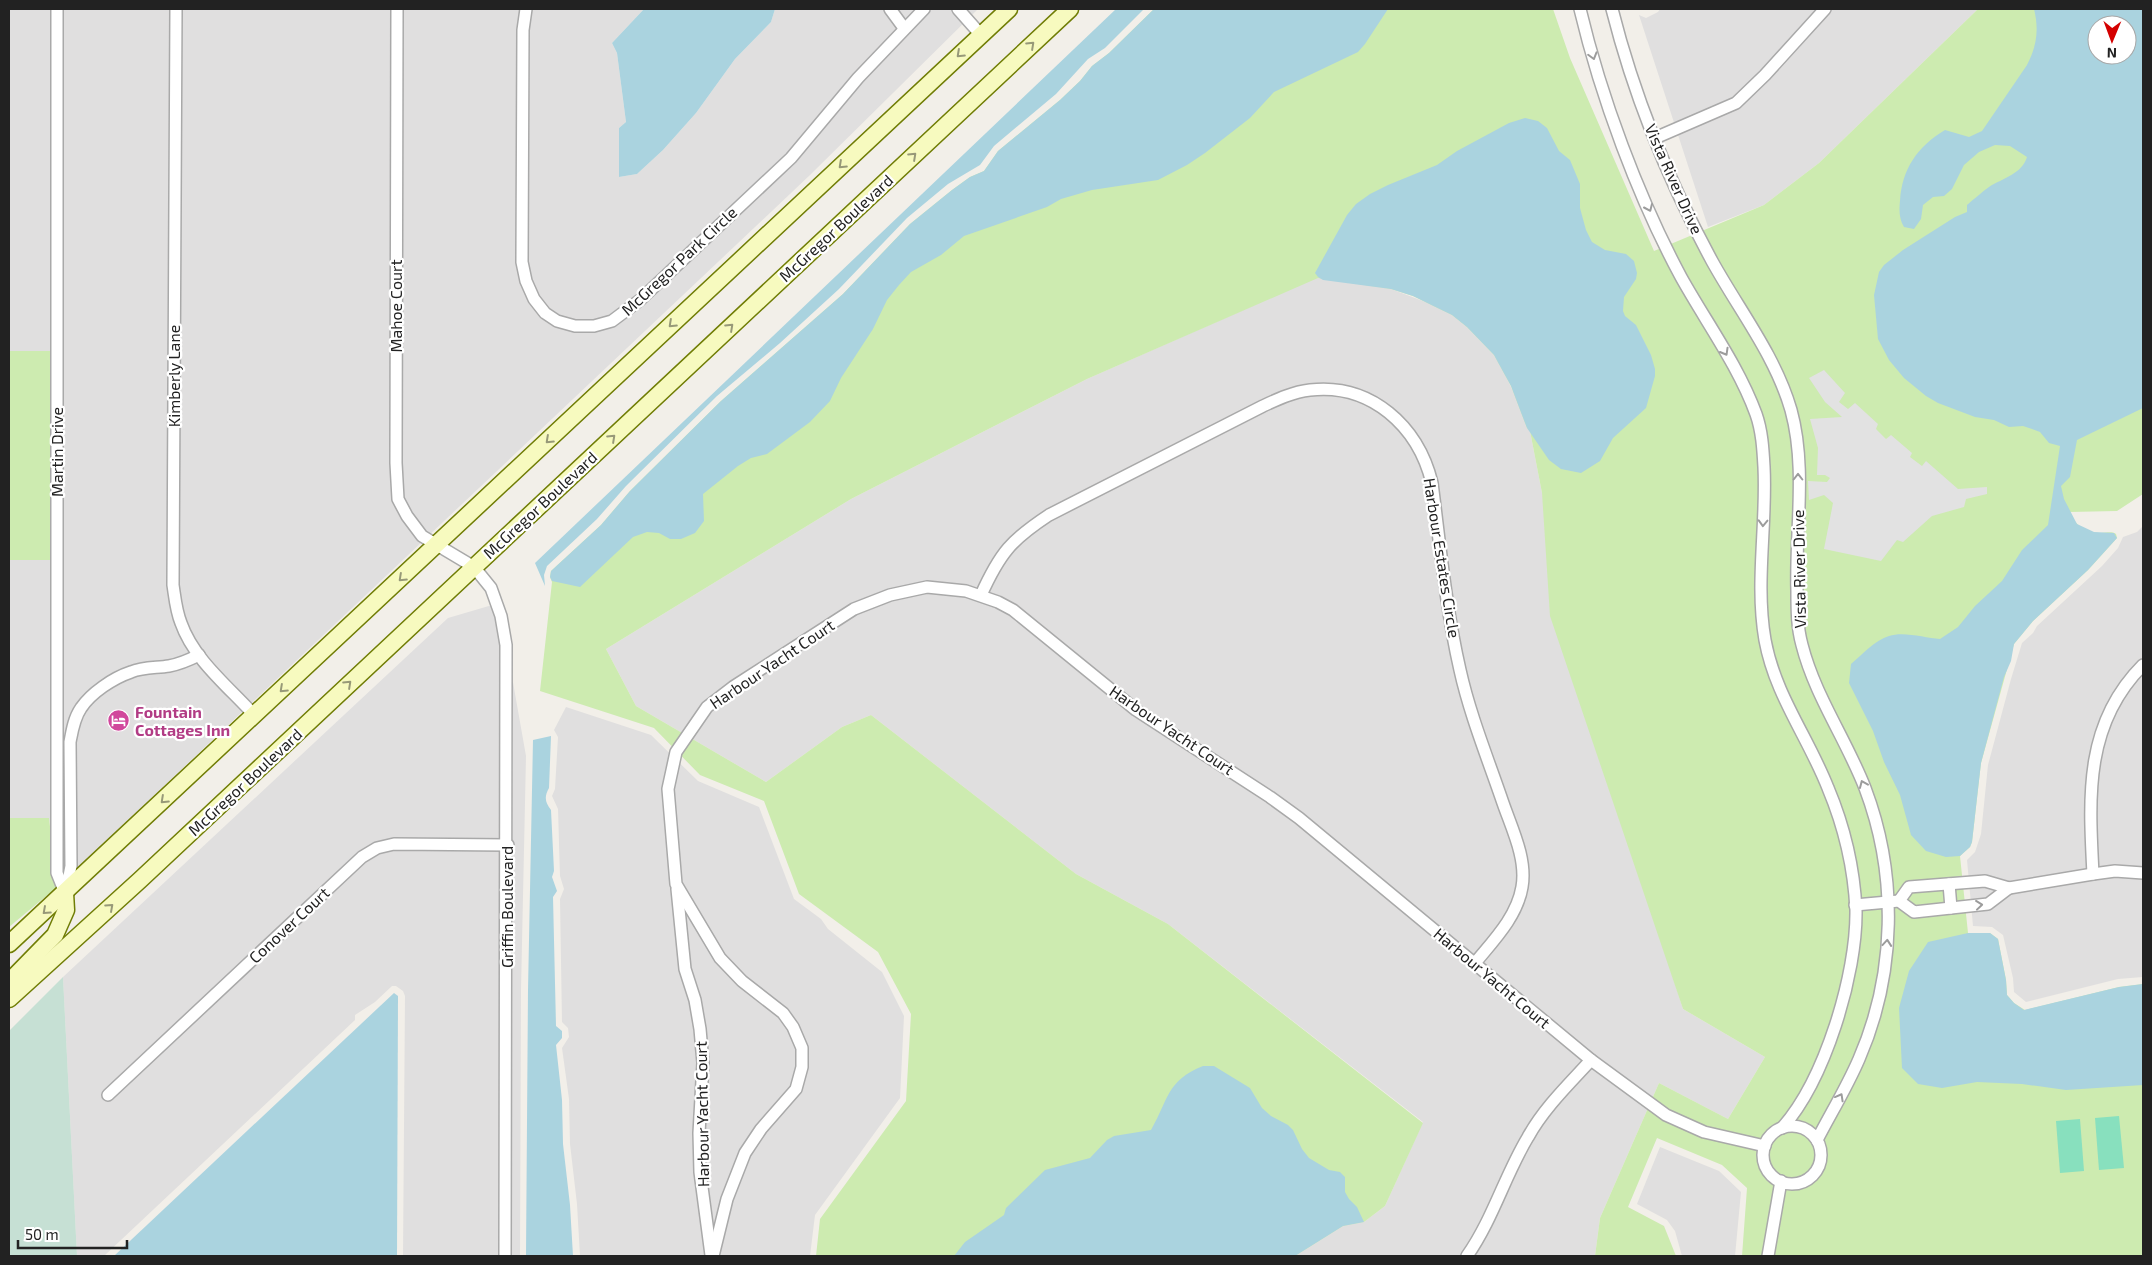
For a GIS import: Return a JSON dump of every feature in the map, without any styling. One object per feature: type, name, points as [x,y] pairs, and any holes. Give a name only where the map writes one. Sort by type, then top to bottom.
[{"type":"main road","name":"McGregor Boulevard","points":[[9,999],[148,873],[1070,9]]},
{"type":"main road","points":[[9,944],[255,716],[981,35],[1002,11]]},
{"type":"main road","points":[[9,982],[55,935],[66,910],[65,893]]},
{"type":"street","name":"Martin Drive","points":[[57,9],[57,873],[65,893]]},
{"type":"street","name":"Kimberly Lane","points":[[176,9],[173,585],[180,622],[188,639],[199,655],[255,716]]},
{"type":"street","name":"Mahoe Court","points":[[397,9],[396,463],[398,499],[407,516],[422,536],[474,567]]},
{"type":"street","name":"McGregor Park Circle","points":[[526,9],[523,30],[522,262],[526,281],[534,299],[545,313],[557,321],[575,326],[594,326],[612,321],[640,300],[790,158],[858,78],[924,9]]},
{"type":"street","points":[[890,9],[904,28]]},
{"type":"street","points":[[958,9],[981,35]]},
{"type":"street","name":"Vista River Drive","points":[[1580,9],[1593,59],[1632,170],[1670,255],[1743,384],[1758,419],[1763,451],[1765,486],[1761,595],[1766,644],[1781,693],[1823,774],[1840,821],[1849,859],[1855,905],[1851,957],[1837,1020],[1809,1087],[1782,1128]]},
{"type":"street","name":"Vista River Drive","points":[[1612,9],[1634,85],[1691,222],[1721,278],[1774,364],[1791,412],[1798,456],[1796,576],[1797,617],[1800,641],[1817,690],[1852,758],[1866,790],[1894,902],[1872,1023],[1860,1058],[1817,1140]]},
{"type":"street","points":[[1656,138],[1736,103],[1765,75],[1825,9]]},
{"type":"street","name":"Harbour Estates Circle","points":[[981,595],[995,564],[1007,548],[1034,525],[1263,406],[1295,393],[1326,390],[1362,397],[1380,406],[1396,418],[1410,433],[1427,464],[1432,483],[1460,670],[1469,704],[1514,835],[1523,869],[1522,886],[1517,904],[1508,922],[1475,963]]},
{"type":"street","name":"Griffin Boulevard","points":[[474,567],[491,588],[501,616],[506,646],[508,845],[506,1256]]},
{"type":"street","name":"Harbour Yacht Court","points":[[712,1256],[700,1172],[699,1133],[703,1063],[695,1000],[685,969],[681,939],[668,789],[676,752],[707,707],[752,674],[854,609],[890,595],[927,587],[947,588],[981,595],[1013,610],[1136,710],[1270,796],[1591,1060],[1650,1104],[1678,1122],[1704,1132],[1765,1146]]},
{"type":"street","points":[[65,893],[71,866],[70,742],[73,725],[81,708],[115,679],[131,672],[183,662],[199,655]]},
{"type":"street","points":[[2092,874],[2089,805],[2092,769],[2096,752],[2115,704],[2143,665]]},
{"type":"street","name":"Conover Court","points":[[108,1095],[362,857],[377,848],[394,844],[508,845]]},
{"type":"street","points":[[1894,902],[1909,887],[1985,881],[2009,888],[2092,874],[2115,872],[2143,873]]},
{"type":"street","name":"Harbour Yacht Court","points":[[676,884],[720,958],[742,981],[783,1013],[793,1027],[802,1048],[802,1067],[796,1089],[761,1129],[745,1153],[727,1199],[712,1256]]},
{"type":"street","points":[[1949,884],[1951,908]]},
{"type":"street","points":[[1855,905],[1894,902],[1914,912],[1988,904],[2009,888]]},
{"type":"street","points":[[1467,1256],[1493,1211],[1528,1136],[1552,1103],[1591,1060]]},
{"type":"street","points":[[1792,1126],[1801,1128],[1810,1132],[1817,1140],[1821,1158],[1818,1168],[1812,1176],[1796,1183],[1781,1181],[1774,1177],[1764,1163],[1765,1146],[1768,1138],[1782,1128],[1792,1126]]},
{"type":"street","points":[[1768,1256],[1781,1181]]},
{"type":"shaded area","points":[[9,9],[644,9],[612,43],[617,53],[626,122],[619,128],[619,177],[637,174],[663,150],[696,113],[735,59],[771,22],[775,9],[978,9],[810,175],[57,887],[49,818],[9,818],[9,560],[52,560],[61,351],[9,351]]},
{"type":"shaded area","points":[[1660,9],[1978,9],[1819,163],[1764,205],[1708,227],[1639,15],[1646,18]]},
{"type":"shaded area","points":[[1318,277],[1391,289],[1431,304],[1452,315],[1467,327],[1494,355],[1503,370],[1519,404],[1527,428],[1530,431],[1542,493],[1658,931],[1683,1009],[1765,1057],[1728,1119],[1659,1083],[1600,1218],[1595,1256],[1295,1256],[1343,1226],[1364,1222],[1385,1206],[1423,1122],[1168,924],[1076,874],[871,715],[842,727],[766,782],[636,706],[606,649],[851,499],[1087,379]]},
{"type":"shaded area","points":[[1824,370],[1845,393],[1839,402],[1848,409],[1855,403],[1878,424],[1876,429],[1886,439],[1891,435],[1912,453],[1910,457],[1922,466],[1926,461],[1958,489],[1987,487],[1987,494],[1966,499],[1964,507],[1932,516],[1903,542],[1897,540],[1881,561],[1824,549],[1833,503],[1824,495],[1809,500],[1808,481],[1827,482],[1830,478],[1825,475],[1817,475],[1818,448],[1810,419],[1842,417],[1825,402],[1809,378]]},
{"type":"shaded area","points":[[2143,526],[2143,977],[2118,979],[2026,1002],[2014,992],[2013,978],[2003,935],[1992,927],[1973,926],[1967,860],[1975,852],[1981,834],[1988,765],[2022,643],[2033,633],[2037,626],[2102,566],[2118,548],[2123,537],[2137,532]]},
{"type":"shaded area","points":[[499,603],[526,756],[521,990],[520,1256],[403,1256],[405,996],[403,991],[396,986],[392,986],[375,1002],[355,1015],[355,1020],[104,1256],[77,1256],[63,977],[448,618]]},
{"type":"shaded area","points":[[566,707],[651,735],[698,781],[759,807],[794,899],[821,919],[828,929],[882,972],[904,1016],[900,1098],[815,1215],[810,1256],[580,1256],[577,1204],[570,1144],[569,1099],[562,1048],[569,1037],[568,1028],[562,1022],[560,899],[564,889],[560,876],[558,809],[552,796],[555,789],[558,737],[554,730]]},
{"type":"shaded area","points":[[1660,1147],[1719,1171],[1741,1192],[1735,1256],[1682,1256],[1675,1231],[1667,1220],[1637,1204]]},
{"type":"green space","points":[[1154,9],[1553,9],[1570,58],[1654,251],[1764,205],[1819,163],[1978,9],[2143,9],[2143,494],[2117,511],[2069,512],[2074,521],[2085,530],[2095,533],[2116,534],[2117,538],[2088,570],[2033,621],[2014,644],[1981,763],[1972,842],[1970,847],[1960,856],[1968,933],[1990,933],[1998,939],[2007,995],[2014,1003],[2025,1010],[2119,987],[2143,984],[2143,1256],[1742,1256],[1747,1188],[1722,1165],[1657,1138],[1628,1207],[1664,1226],[1676,1256],[1595,1256],[1600,1218],[1659,1083],[1728,1119],[1765,1057],[1683,1009],[1550,616],[1542,493],[1530,431],[1527,428],[1511,386],[1494,355],[1467,327],[1452,315],[1413,296],[1391,289],[1318,278],[1087,379],[851,499],[606,649],[636,706],[766,782],[842,727],[871,715],[1076,874],[1168,924],[1423,1123],[1385,1206],[1364,1222],[1343,1226],[1295,1256],[816,1256],[820,1219],[906,1101],[911,1014],[878,952],[799,894],[764,801],[700,775],[654,728],[540,691],[552,582],[550,577],[551,571],[601,525],[630,491],[721,401],[843,294],[910,224],[970,177],[984,171],[998,151],[1060,100],[1080,81],[1092,66],[1109,53]]},
{"type":"green space","points":[[9,351],[61,351],[52,560],[9,560]]},
{"type":"green space","points":[[9,818],[49,818],[57,887],[9,927]]},
{"type":"green space","points":[[63,977],[77,1256],[9,1256],[9,1031]]},
{"type":"green space","points":[[2119,1116],[2124,1168],[2099,1170],[2095,1118]]},
{"type":"green space","points":[[2080,1119],[2084,1171],[2060,1173],[2056,1121]]},
{"type":"water","points":[[644,9],[775,9],[771,22],[735,59],[696,113],[663,150],[637,174],[619,177],[619,128],[626,122],[617,53],[612,43]]},
{"type":"water","points":[[1116,9],[1144,9],[1105,48],[1088,59],[1056,94],[994,146],[980,165],[948,184],[907,218],[839,289],[780,343],[717,396],[626,486],[597,519],[547,566],[544,575],[545,586],[535,563]]},
{"type":"water","points":[[1154,9],[1388,9],[1358,52],[1274,92],[1250,118],[1187,165],[1158,180],[1092,190],[1061,199],[1047,207],[964,236],[941,255],[911,272],[887,300],[873,329],[841,378],[830,401],[810,422],[767,454],[751,458],[738,466],[703,494],[704,521],[695,533],[681,539],[670,539],[659,533],[647,532],[633,537],[580,587],[552,581],[550,577],[551,571],[601,525],[630,491],[721,401],[843,294],[910,224],[970,177],[984,171],[998,151],[1060,100],[1080,81],[1092,66],[1109,53]]},
{"type":"water","points":[[2034,9],[2143,9],[2143,408],[2077,440],[2070,477],[2061,486],[2064,499],[2077,524],[2094,532],[2114,533],[2117,538],[2088,570],[2033,621],[2014,644],[2011,661],[2004,677],[1981,763],[1972,842],[1970,847],[1960,856],[1946,857],[1926,851],[1911,835],[1900,795],[1884,762],[1873,731],[1849,683],[1851,664],[1874,644],[1889,636],[1908,634],[1940,639],[1958,627],[1975,606],[2002,581],[2022,550],[2048,525],[2060,446],[2049,443],[2040,432],[2032,429],[2023,426],[2009,427],[1994,420],[1975,417],[1938,403],[1926,396],[1904,378],[1889,360],[1878,339],[1874,295],[1879,272],[1884,265],[1903,250],[1955,217],[1967,212],[1967,205],[1972,200],[1989,187],[2016,172],[2025,163],[2027,157],[2010,146],[1995,145],[1979,152],[1964,165],[1952,189],[1944,196],[1933,197],[1923,205],[1921,219],[1914,229],[1904,227],[1902,224],[1900,218],[1901,189],[1908,169],[1919,151],[1945,130],[1969,137],[1982,131],[2027,65],[2035,44],[2037,30]]},
{"type":"water","points":[[1525,118],[1538,121],[1547,128],[1559,151],[1570,160],[1580,184],[1580,208],[1586,230],[1592,242],[1605,250],[1626,254],[1634,261],[1637,273],[1636,279],[1624,297],[1623,311],[1625,316],[1636,325],[1651,355],[1655,369],[1655,376],[1646,408],[1613,438],[1600,461],[1581,473],[1561,469],[1549,460],[1527,428],[1511,386],[1494,355],[1467,327],[1452,315],[1413,296],[1391,289],[1323,280],[1315,273],[1347,215],[1356,204],[1388,185],[1437,165],[1457,151],[1509,123]]},
{"type":"water","points":[[551,736],[549,788],[546,799],[551,810],[554,871],[552,877],[557,891],[553,897],[556,1026],[562,1031],[562,1038],[556,1045],[562,1100],[563,1144],[570,1205],[573,1256],[526,1256],[528,990],[533,740]]},
{"type":"water","points":[[1968,933],[1990,933],[1998,939],[2007,995],[2024,1010],[2119,987],[2143,984],[2143,1085],[2066,1090],[2022,1084],[1977,1082],[1942,1088],[1918,1084],[1902,1068],[1899,1008],[1909,971],[1928,942]]},
{"type":"water","points":[[394,993],[398,996],[397,1256],[114,1256]]},
{"type":"water","points":[[1203,1066],[1214,1066],[1250,1088],[1262,1108],[1293,1130],[1302,1149],[1309,1158],[1329,1170],[1340,1172],[1345,1177],[1345,1192],[1357,1207],[1364,1222],[1343,1226],[1295,1256],[954,1256],[965,1242],[1004,1215],[1006,1208],[1045,1170],[1090,1158],[1107,1140],[1114,1136],[1151,1130],[1175,1085],[1182,1078]]},
{"type":"place","name":"Fountain Cottages Inn","points":[[119,721]]}]
